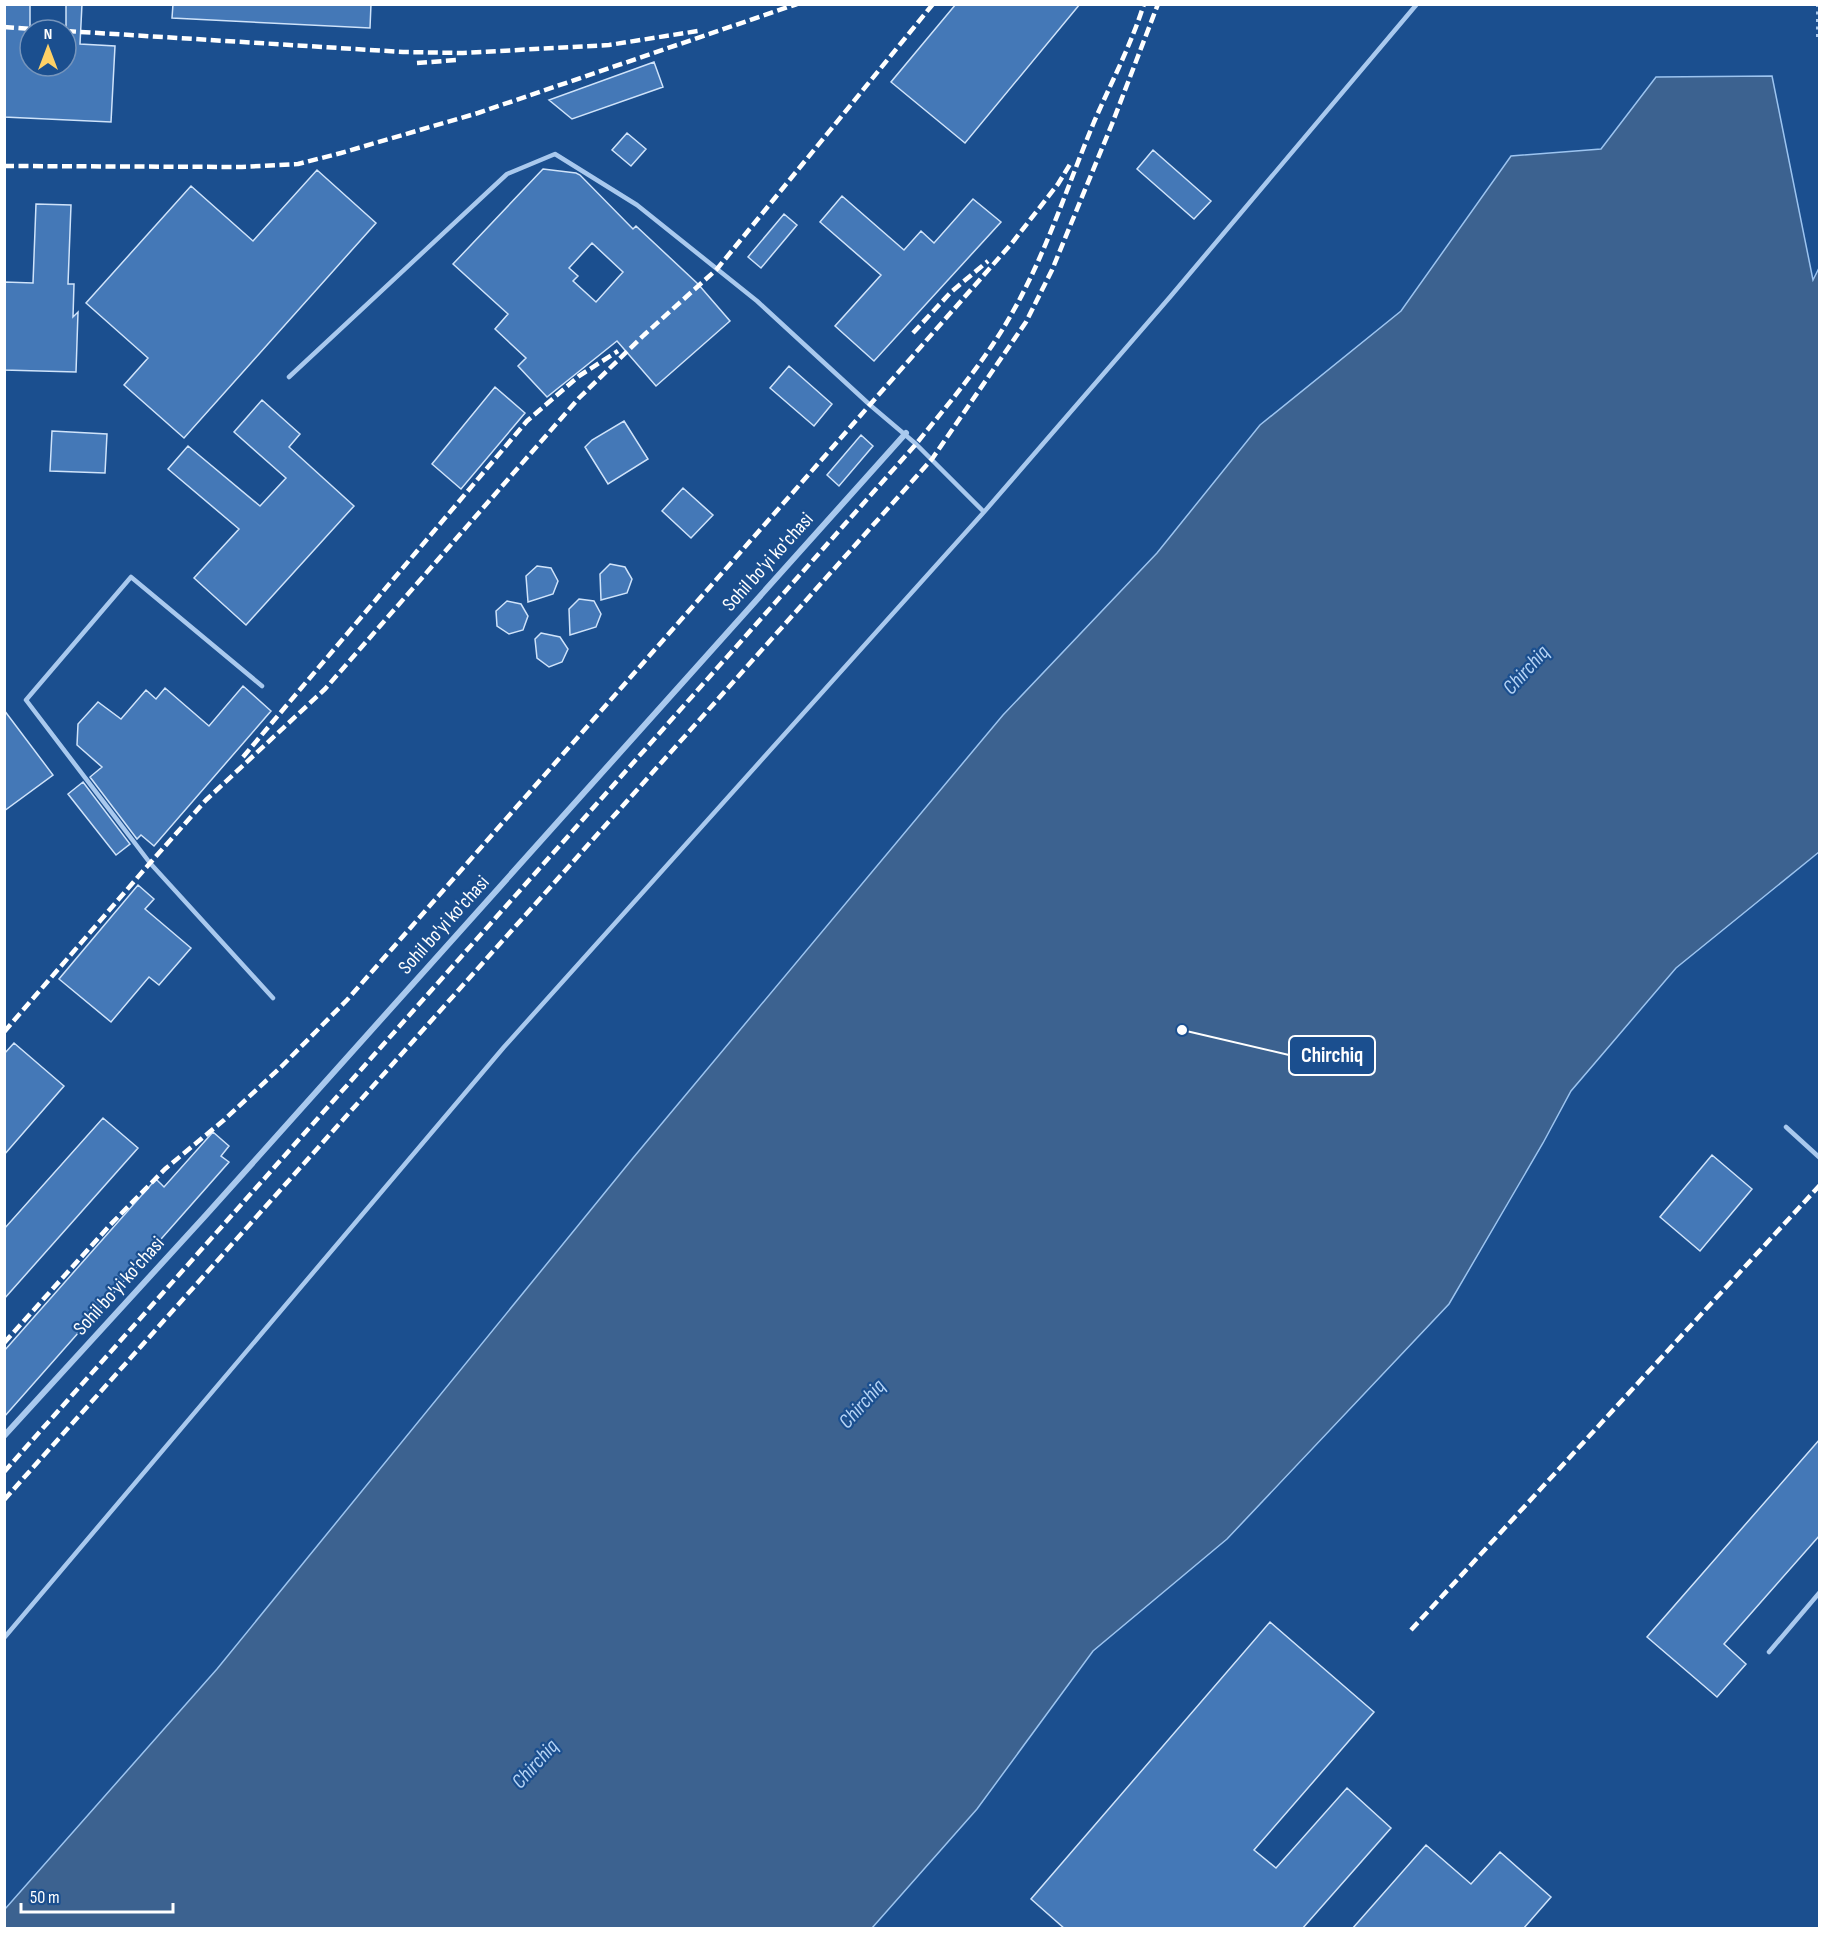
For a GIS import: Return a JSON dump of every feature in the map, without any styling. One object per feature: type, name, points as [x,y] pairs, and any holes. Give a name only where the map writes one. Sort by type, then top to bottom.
[{"type":"street","name":"Sohil bo'yi ko'chasi","points":[[4,1436],[198,1224],[906,434]]},
{"type":"lane","points":[[4,1638],[504,1047],[984,512],[1170,297],[1417,4]]},
{"type":"lane","points":[[289,377],[507,174],[555,154],[638,205],[757,301],[870,405],[906,434],[984,512]]},
{"type":"lane","points":[[262,686],[131,577],[26,700],[150,862],[273,998]]},
{"type":"lane","points":[[1786,1127],[1820,1158]]},
{"type":"lane","points":[[1769,1653],[1820,1592]]},
{"type":"path","points":[[1818,4],[1818,37]]},
{"type":"water","name":"Chirchiq","points":[[1772,76],[1813,280],[1819,268],[1819,852],[1676,968],[1571,1091],[1449,1304],[1227,1539],[1093,1651],[977,1809],[872,1928],[5,1928],[5,1909],[217,1669],[633,1158],[1003,715],[1157,553],[1260,425],[1401,311],[1511,156],[1601,149],[1656,77]]},
{"type":"building","points":[[4,4],[30,4],[30,18],[18,18],[18,78],[78,78],[78,18],[66,18],[66,4],[82,4],[80,44],[115,46],[111,122],[4,117]]},
{"type":"building","points":[[173,4],[371,4],[370,28],[172,18]]},
{"type":"building","points":[[956,4],[1080,4],[965,143],[891,82]]},
{"type":"building","points":[[654,62],[663,87],[572,119],[549,100]]},
{"type":"building","points":[[627,133],[646,149],[631,166],[612,150]]},
{"type":"building","points":[[1153,150],[1211,201],[1194,219],[1137,169]]},
{"type":"building","points":[[543,169],[576,173],[633,229],[636,226],[698,284],[730,321],[656,386],[617,341],[547,397],[518,366],[526,358],[495,329],[508,314],[453,264]],"holes":[[[592,243],[623,272],[596,302],[573,281],[578,276],[569,268]]]},
{"type":"building","points":[[317,170],[376,223],[184,438],[124,385],[148,358],[86,303],[191,186],[253,241]]},
{"type":"building","points":[[842,196],[904,250],[921,231],[934,243],[973,199],[1001,222],[874,361],[835,326],[881,275],[820,222]]},
{"type":"building","points":[[36,204],[71,205],[68,284],[74,284],[73,317],[78,312],[76,372],[4,370],[5,282],[33,283]]},
{"type":"building","points":[[784,214],[797,225],[761,268],[748,257]]},
{"type":"building","points":[[789,366],[832,404],[814,426],[770,388]]},
{"type":"building","points":[[495,387],[525,413],[461,489],[432,464]]},
{"type":"building","points":[[262,400],[300,434],[289,447],[354,506],[246,625],[194,578],[239,529],[168,469],[188,446],[260,506],[286,478],[234,432]]},
{"type":"building","points":[[624,421],[648,459],[608,484],[585,447],[592,440]]},
{"type":"building","points":[[52,431],[107,434],[105,473],[50,471]]},
{"type":"building","points":[[861,435],[873,446],[839,486],[827,475]]},
{"type":"building","points":[[683,488],[713,515],[691,538],[662,511]]},
{"type":"building","points":[[610,564],[625,567],[632,579],[627,593],[601,600],[600,574]]},
{"type":"building","points":[[537,566],[551,568],[558,581],[553,594],[528,602],[526,576]]},
{"type":"building","points":[[579,599],[594,601],[601,614],[596,627],[570,635],[569,609]]},
{"type":"building","points":[[507,601],[521,604],[528,616],[523,630],[509,634],[497,626],[496,611]]},
{"type":"building","points":[[541,633],[560,637],[568,649],[562,662],[549,667],[537,658],[535,639]]},
{"type":"building","points":[[243,686],[271,711],[154,846],[141,835],[137,839],[90,777],[102,767],[77,745],[78,724],[98,702],[121,719],[146,690],[156,699],[165,688],[209,726]]},
{"type":"building","points":[[4,710],[53,775],[4,811]]},
{"type":"building","points":[[83,782],[130,844],[116,855],[68,794]]},
{"type":"building","points":[[138,885],[154,899],[145,909],[191,948],[159,985],[149,977],[111,1022],[59,979]]},
{"type":"building","points":[[14,1043],[64,1086],[4,1155],[4,1054]]},
{"type":"building","points":[[103,1118],[138,1148],[4,1299],[4,1229]]},
{"type":"building","points":[[213,1132],[229,1146],[221,1156],[229,1162],[4,1417],[4,1351],[156,1179],[164,1187]]},
{"type":"building","points":[[1712,1155],[1752,1189],[1700,1251],[1660,1217]]},
{"type":"building","points":[[1820,1439],[1820,1535],[1724,1644],[1746,1664],[1717,1697],[1647,1637]]},
{"type":"building","points":[[1270,1622],[1374,1712],[1254,1850],[1276,1868],[1347,1788],[1391,1828],[1302,1929],[1065,1929],[1031,1899]]},
{"type":"building","points":[[1426,1845],[1471,1884],[1500,1852],[1551,1897],[1523,1929],[1352,1929]]},
{"type":"railway","points":[[4,166],[242,167],[298,164],[478,113],[797,4]]},
{"type":"railway","points":[[4,1032],[206,800],[325,689],[579,398],[717,269],[933,4]]},
{"type":"railway","points":[[4,1472],[916,444],[966,381],[990,349],[1024,292],[1056,220],[1144,4]]},
{"type":"railway","points":[[4,1500],[932,459],[1026,322],[1052,270],[1158,4]]},
{"type":"railway","points":[[4,27],[18,28]]},
{"type":"railway","points":[[78,32],[403,52],[463,53],[609,45],[698,31]]},
{"type":"railway","points":[[417,63],[457,60]]},
{"type":"railway","points":[[4,1343],[110,1225],[165,1169],[224,1120],[282,1066],[347,1000],[1012,243],[1058,184],[1072,161]]},
{"type":"railway","points":[[913,333],[951,292],[988,261]]},
{"type":"railway","points":[[243,757],[527,421],[579,376],[618,351]]},
{"type":"railway","points":[[1411,1630],[1820,1185]]},
{"type":"place","name":"Chirchiq","points":[[1182,1030]]}]
